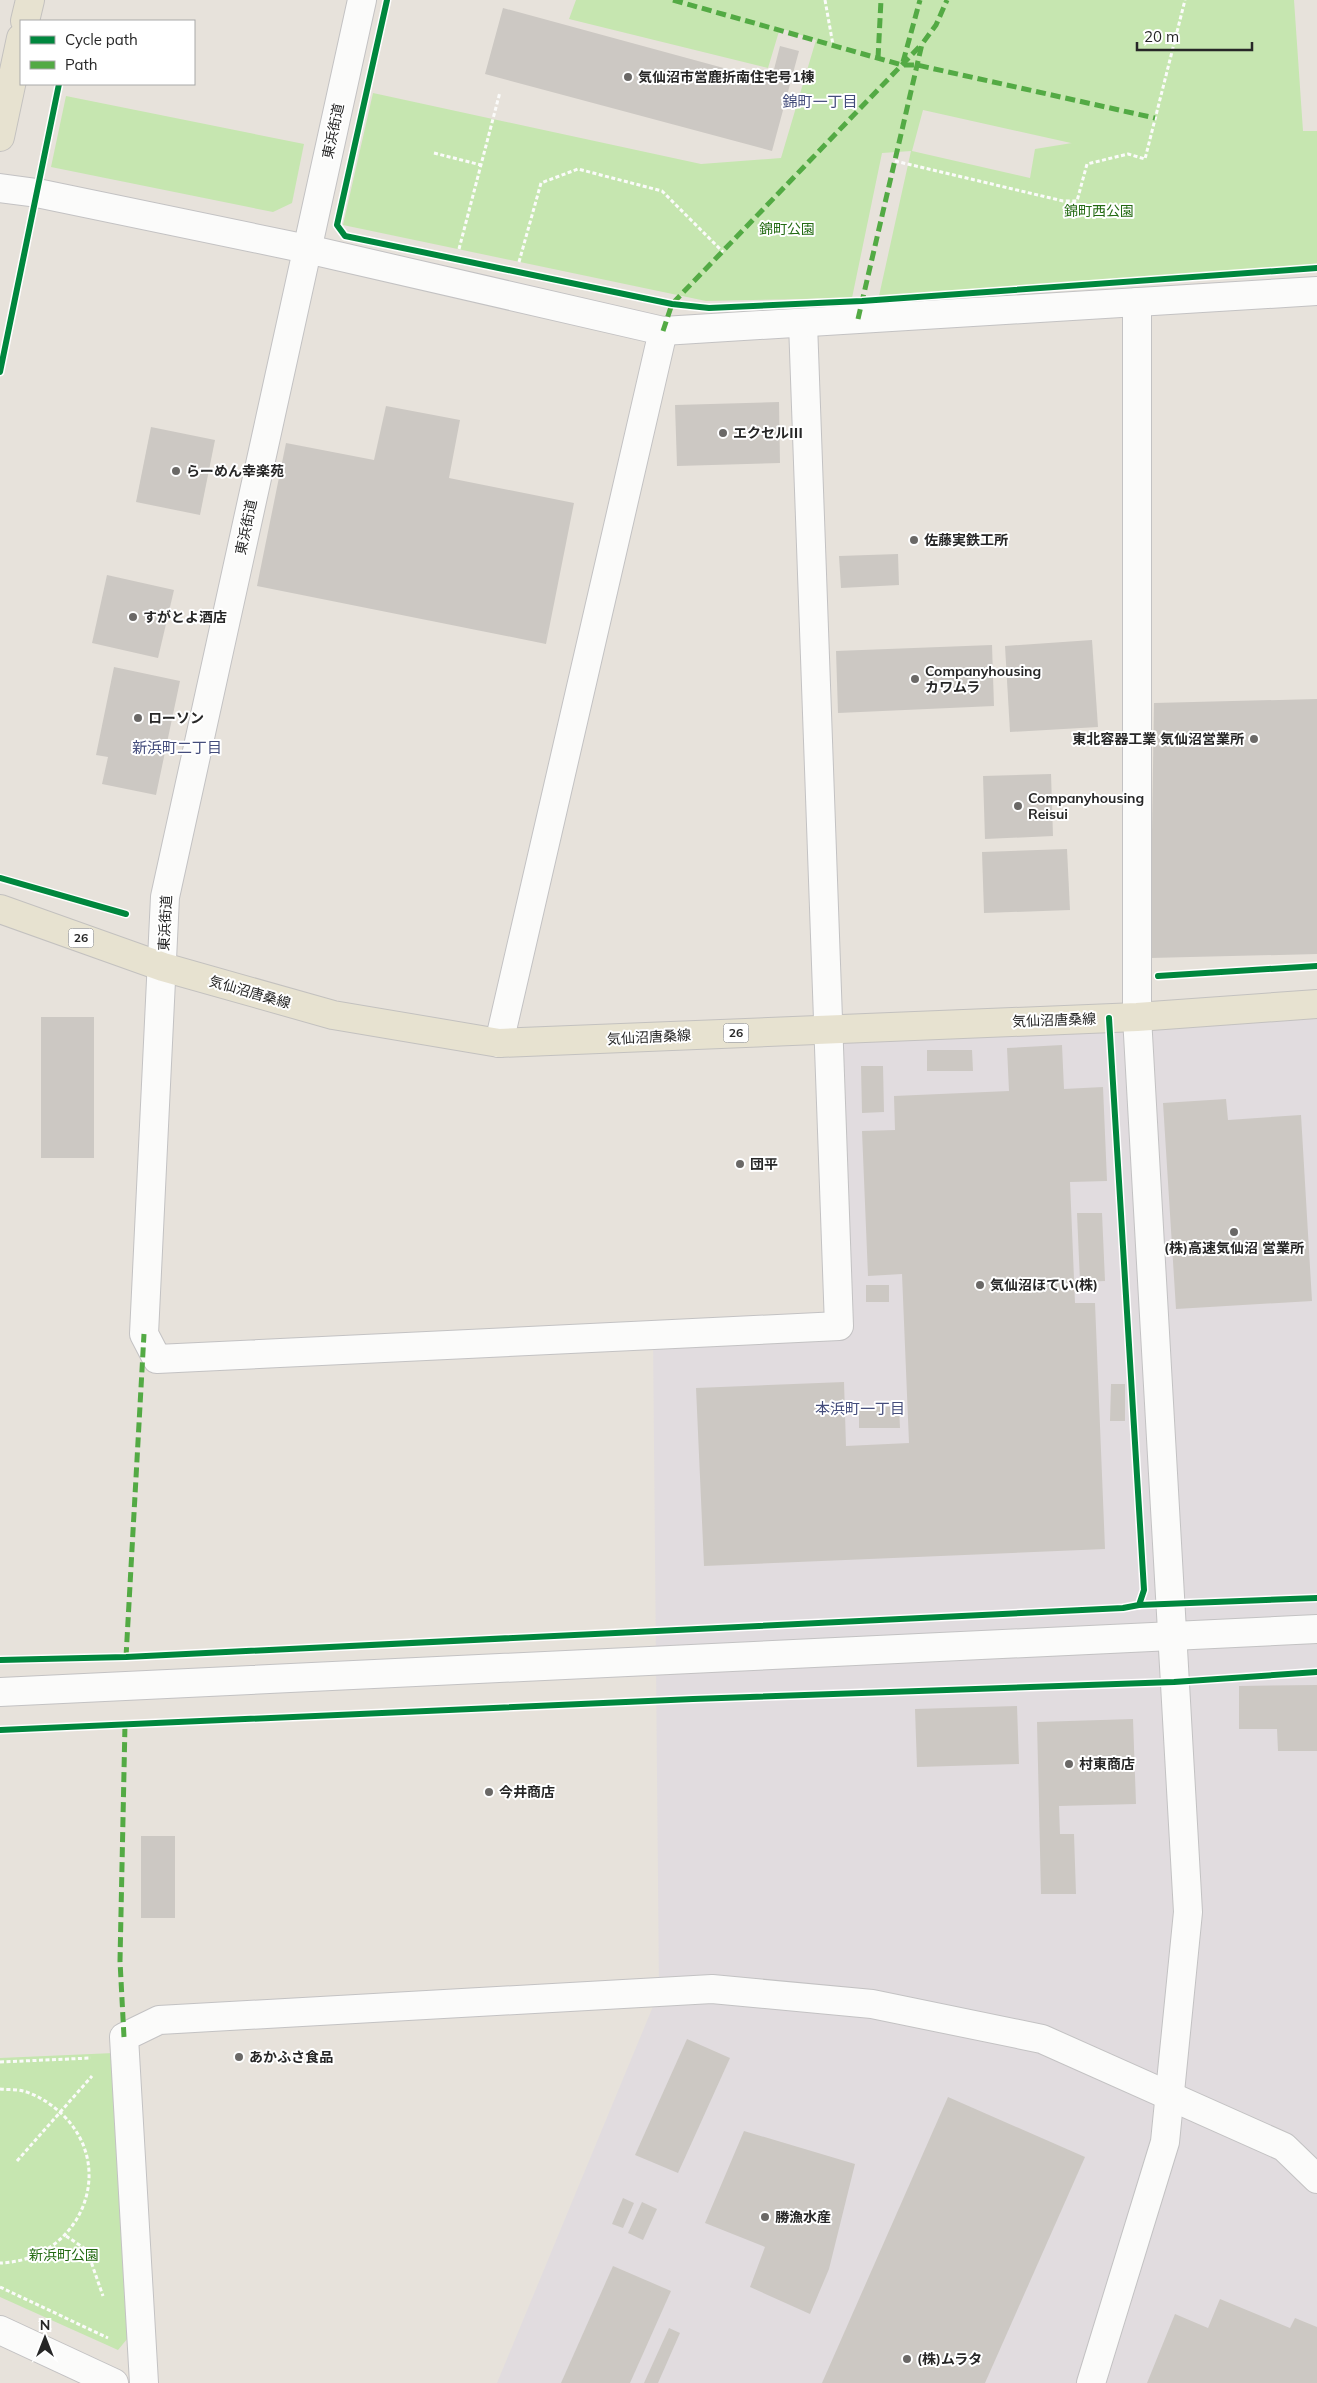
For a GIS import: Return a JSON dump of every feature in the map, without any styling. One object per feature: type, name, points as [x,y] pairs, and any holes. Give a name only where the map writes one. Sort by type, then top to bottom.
[{"type":"main road","points":[[25,20],[30,0]]},
{"type":"main road","points":[[0,137],[20,43]]},
{"type":"main road","name":"気仙沼唐桑線","points":[[0,909],[163,967],[333,1015],[499,1043],[1137,1016],[1317,1004]]},
{"type":"street","name":"東浜街道","points":[[362,0],[165,896],[144,1334],[157,1359],[839,1326],[828,1029]]},
{"type":"street","points":[[0,188],[37,193],[307,249],[663,332],[1317,291]]},
{"type":"street","points":[[1091,2383],[1165,2142],[1188,1912],[1137,1016],[1137,302]]},
{"type":"street","points":[[803,322],[828,1029]]},
{"type":"street","points":[[499,1043],[663,332]]},
{"type":"street","points":[[0,1692],[1317,1629]]},
{"type":"street","points":[[144,2383],[124,2037],[159,2020],[712,1989],[872,2004],[1042,2039],[1284,2147],[1317,2179]]},
{"type":"street","points":[[0,2330],[114,2383]]},
{"type":"path","points":[[825,0],[833,45]]},
{"type":"path","points":[[895,161],[1063,201],[1077,201],[1087,164],[1128,154],[1145,159],[1185,0]]},
{"type":"path","points":[[459,249],[500,92]]},
{"type":"path","points":[[434,153],[481,165]]},
{"type":"path","points":[[519,262],[541,183],[578,169],[662,191],[723,252]]},
{"type":"path","points":[[0,2062],[97,2058]]},
{"type":"path","points":[[17,2161],[95,2072]]},
{"type":"path","points":[[0,2089],[23,2091],[51,2103],[73,2124],[86,2151],[89,2181],[82,2210],[66,2236],[44,2252],[17,2262],[0,2262]]},
{"type":"path","points":[[66,2236],[87,2250],[105,2302]]},
{"type":"path","points":[[0,2287],[112,2341]]},
{"type":"shaded area","points":[[1317,1004],[1317,2383],[497,2383],[659,1992],[653,1334],[839,1325],[828,1029]]},
{"type":"green space","points":[[576,0],[1294,0],[1303,131],[1317,131],[1317,264],[879,296],[911,151],[882,153],[852,298],[706,301],[343,225],[373,93],[701,164],[781,158],[816,40],[780,28],[768,68],[569,19]],"holes":[[[923,110],[1072,143],[1035,149],[1030,178],[912,151]]]},
{"type":"green space","points":[[66,96],[304,144],[292,203],[273,212],[51,167]]},
{"type":"green space","name":"新浜町公園","points":[[114,2053],[132,2333],[118,2350],[0,2297],[0,2058]]},
{"type":"building","name":"気仙沼市営鹿折南住宅号1棟","points":[[503,8],[771,81],[780,46],[799,51],[772,151],[485,74]]},
{"type":"building","points":[[779,402],[780,463],[677,466],[675,405]]},
{"type":"building","points":[[386,406],[460,420],[449,478],[574,503],[546,644],[257,586],[286,443],[374,460]]},
{"type":"building","name":"らーめん幸楽苑","points":[[151,427],[215,440],[200,515],[136,502]]},
{"type":"building","points":[[898,554],[899,585],[841,588],[839,556]]},
{"type":"building","name":"すがとよ酒店","points":[[107,575],[174,590],[158,658],[92,643]]},
{"type":"building","points":[[1092,640],[1098,727],[1010,732],[1005,646]]},
{"type":"building","name":"Companyhousing カワムラ","points":[[992,645],[994,706],[838,713],[836,651]]},
{"type":"building","name":"ローソン","points":[[114,667],[180,681],[156,795],[102,784],[108,757],[96,755]]},
{"type":"building","points":[[1317,699],[1317,954],[1150,958],[1154,703]]},
{"type":"building","name":"Companyhousing Reisui","points":[[1051,774],[1053,836],[985,839],[983,776]]},
{"type":"building","points":[[1067,849],[1070,910],[984,913],[982,852]]},
{"type":"building","points":[[41,1017],[94,1017],[94,1158],[41,1158]]},
{"type":"building","points":[[1062,1045],[1064,1089],[1103,1087],[1107,1181],[1070,1182],[1075,1303],[1095,1303],[1105,1549],[704,1566],[696,1388],[844,1382],[846,1446],[909,1443],[902,1274],[868,1276],[862,1131],[895,1130],[894,1096],[1009,1091],[1007,1048]]},
{"type":"building","points":[[927,1050],[972,1050],[973,1071],[927,1071]]},
{"type":"building","points":[[861,1066],[883,1066],[884,1112],[862,1113]]},
{"type":"building","points":[[1226,1099],[1228,1120],[1301,1115],[1312,1301],[1176,1309],[1163,1103]]},
{"type":"building","points":[[1077,1213],[1102,1213],[1105,1281],[1080,1282]]},
{"type":"building","points":[[866,1285],[889,1285],[889,1302],[866,1302]]},
{"type":"building","points":[[1111,1384],[1125,1384],[1125,1421],[1110,1421]]},
{"type":"building","points":[[859,1407],[899,1407],[900,1428],[859,1428]]},
{"type":"building","points":[[1317,1685],[1317,1751],[1278,1751],[1277,1729],[1239,1729],[1239,1686]]},
{"type":"building","points":[[1017,1706],[1019,1764],[917,1767],[915,1709]]},
{"type":"building","points":[[1133,1719],[1136,1804],[1059,1806],[1060,1834],[1074,1834],[1076,1894],[1041,1894],[1037,1722]]},
{"type":"building","points":[[141,1836],[175,1836],[175,1918],[141,1918]]},
{"type":"building","points":[[687,2039],[730,2058],[678,2173],[635,2155]]},
{"type":"building","points":[[948,2097],[1085,2157],[985,2383],[822,2383]]},
{"type":"building","points":[[744,2131],[855,2164],[829,2269],[810,2314],[750,2287],[765,2247],[705,2223]]},
{"type":"building","points":[[623,2198],[634,2203],[623,2228],[612,2224]]},
{"type":"building","points":[[642,2202],[657,2209],[643,2240],[628,2233]]},
{"type":"building","points":[[613,2266],[671,2291],[630,2383],[561,2383]]},
{"type":"building","points":[[1220,2299],[1290,2328],[1295,2318],[1317,2327],[1317,2383],[1147,2383],[1175,2314],[1208,2328]]},
{"type":"building","points":[[669,2328],[680,2333],[658,2383],[644,2383]]},
{"type":"marked path","points":[[673,0],[902,65],[917,65],[1155,118]]},
{"type":"marked path","points":[[878,58],[881,0]]},
{"type":"marked path","points":[[903,62],[920,0]]},
{"type":"marked path","points":[[858,319],[922,44],[936,25],[947,0]]},
{"type":"marked path","points":[[663,331],[672,304],[922,44]]},
{"type":"marked path","points":[[126,1657],[144,1334]]},
{"type":"marked path","points":[[124,2037],[120,1961],[125,1724]]},
{"type":"cycle path","points":[[387,0],[337,225],[345,236],[672,304],[709,308],[862,301],[1317,268]]},
{"type":"cycle path","points":[[0,372],[59,85]]},
{"type":"cycle path","points":[[0,878],[126,914]]},
{"type":"cycle path","points":[[1158,976],[1317,966]]},
{"type":"cycle path","points":[[0,1660],[126,1657],[1123,1608],[1139,1605],[1144,1590],[1109,1018]]},
{"type":"cycle path","points":[[1139,1605],[1317,1598]]},
{"type":"cycle path","points":[[0,1730],[693,1699],[1174,1682],[1317,1672]]},
{"type":"place","name":"気仙沼市営鹿折南住宅号1棟","points":[[628,77]]},
{"type":"place","name":"エクセルⅢ","points":[[723,433]]},
{"type":"place","name":"らーめん幸楽苑","points":[[176,471]]},
{"type":"place","name":"佐藤実鉄工所","points":[[914,540]]},
{"type":"place","name":"すがとよ酒店","points":[[133,617]]},
{"type":"place","name":"Companyhousing カワムラ","points":[[915,679]]},
{"type":"place","name":"ローソン","points":[[138,718]]},
{"type":"place","name":"東北容器工業 気仙沼営業所","points":[[1254,739]]},
{"type":"place","name":"Companyhousing Reisui","points":[[1018,806]]},
{"type":"place","name":"団平","points":[[740,1164]]},
{"type":"place","name":"(株)高速気仙沼 営業所","points":[[1234,1232]]},
{"type":"place","name":"気仙沼ほてい(株)","points":[[980,1285]]},
{"type":"place","name":"村東商店","points":[[1069,1764]]},
{"type":"place","name":"今井商店","points":[[489,1792]]},
{"type":"place","name":"あかふさ食品","points":[[239,2057]]},
{"type":"place","name":"勝漁水産","points":[[765,2217]]},
{"type":"place","name":"(株)ムラタ","points":[[907,2359]]},
{"type":"district","name":"錦町一丁目","points":[[820,102]]},
{"type":"district","name":"新浜町二丁目","points":[[177,748]]},
{"type":"district","name":"本浜町一丁目","points":[[860,1409]]},
{"type":"park label","name":"錦町西公園","points":[[1099,211]]},
{"type":"park label","name":"錦町公園","points":[[787,229]]}]
